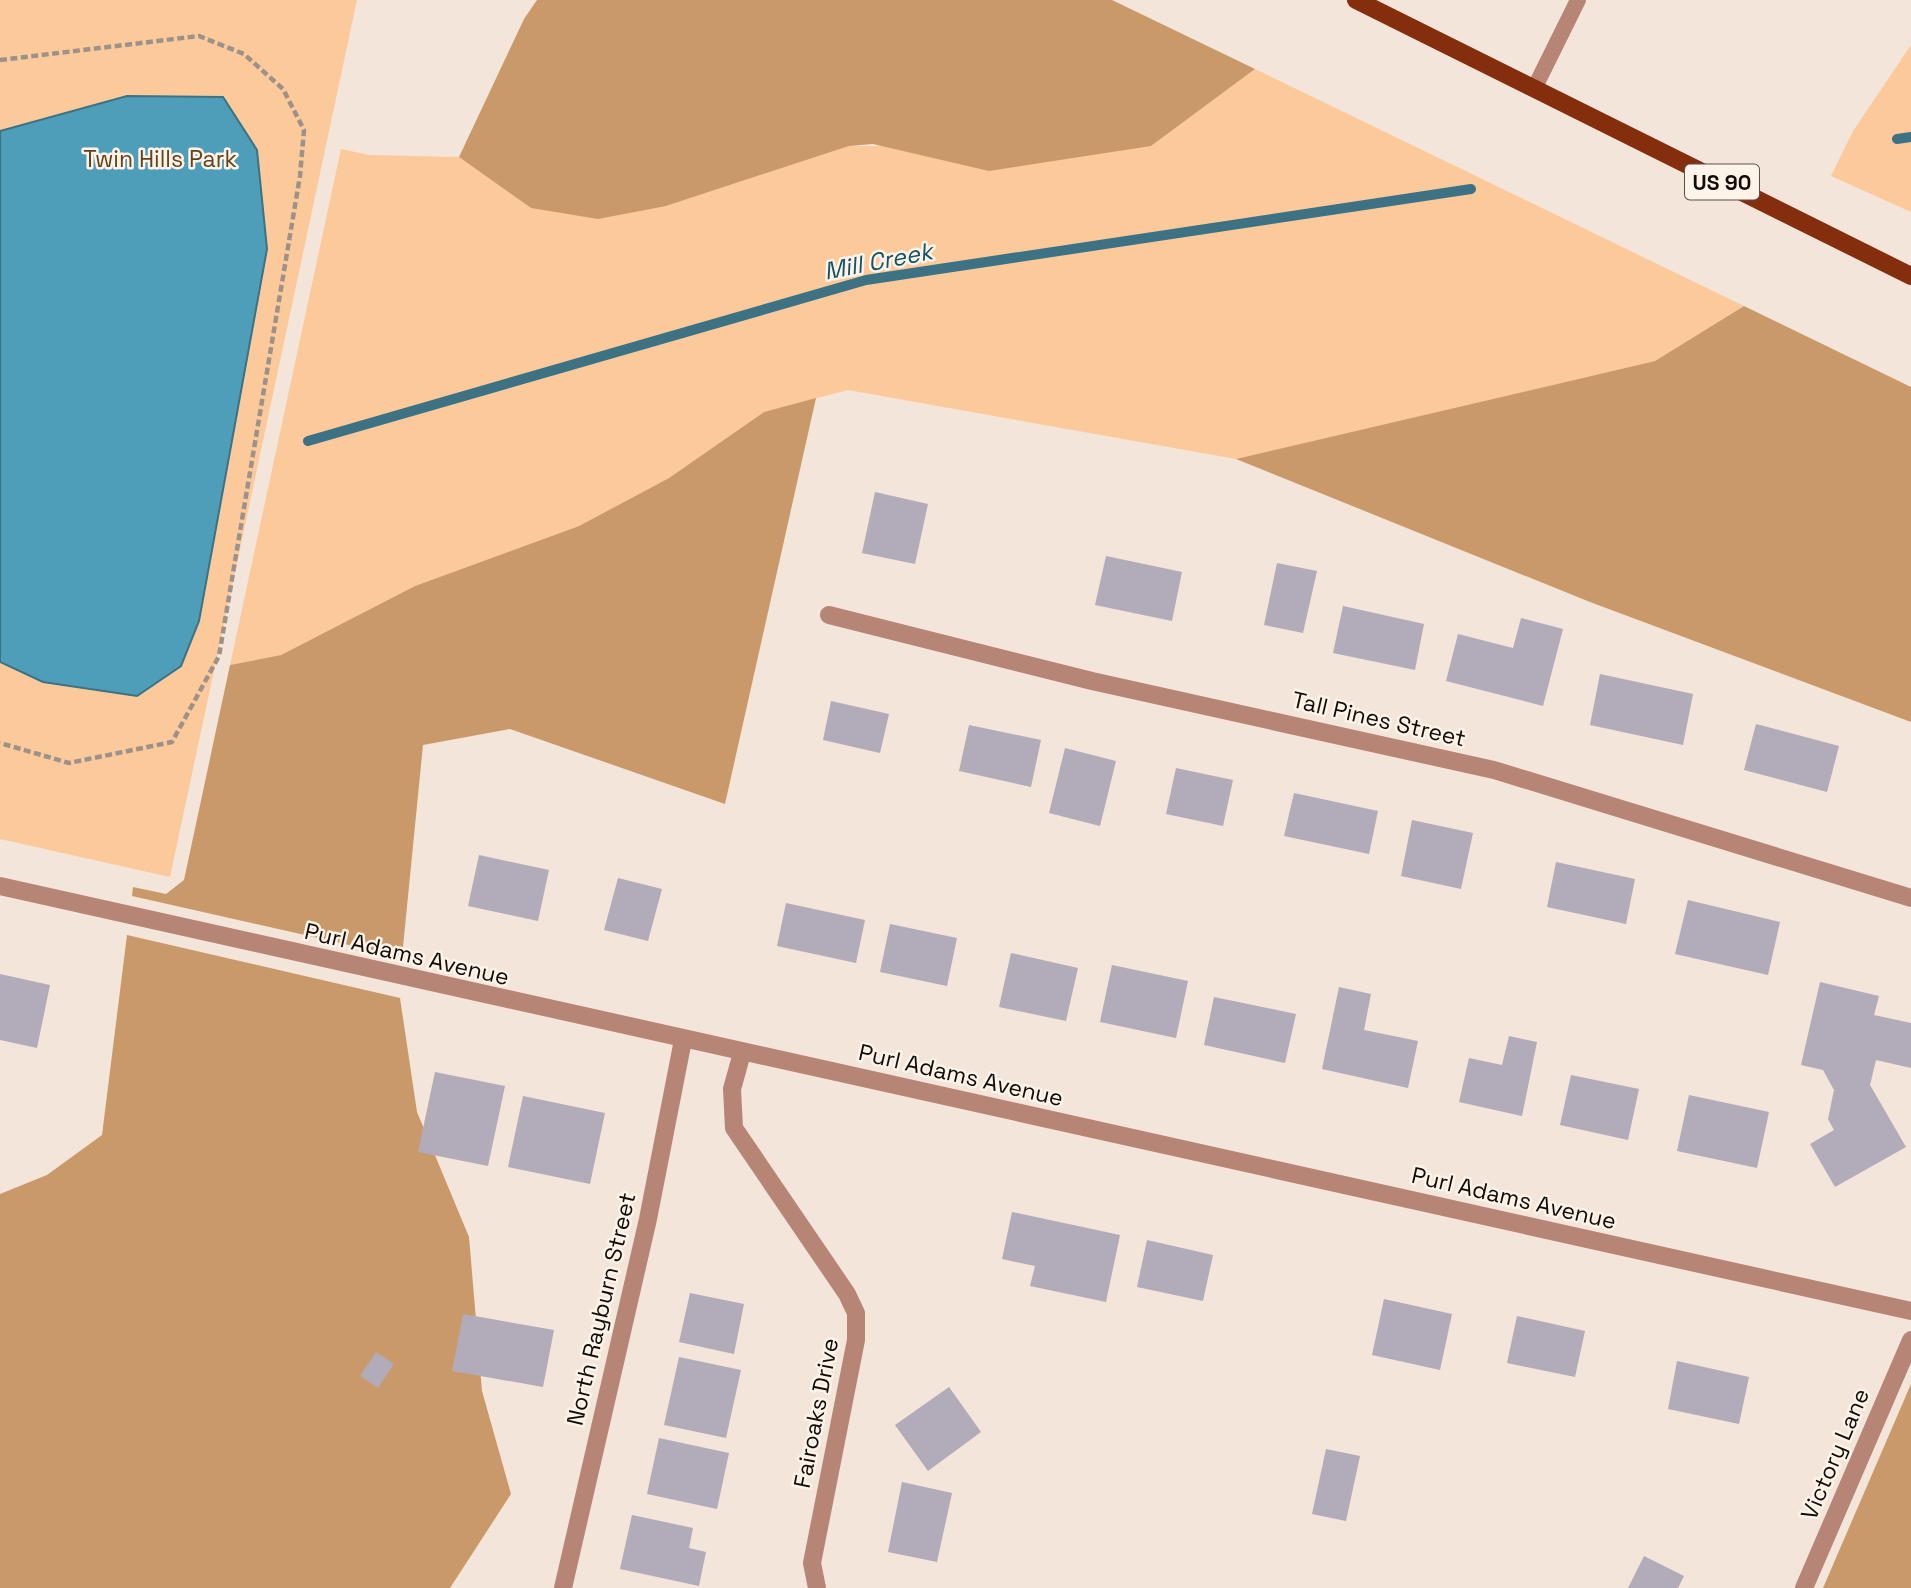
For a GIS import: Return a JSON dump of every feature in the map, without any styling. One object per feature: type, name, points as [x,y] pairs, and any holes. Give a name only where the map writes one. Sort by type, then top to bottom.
[{"type":"main road","name":"US 90","points":[[1356,0],[1911,276]]},
{"type":"street","name":"Tall Pines Street","points":[[829,615],[1092,681],[1494,770],[1911,898]]},
{"type":"street","name":"Purl Adams Avenue","points":[[0,886],[1911,1311]]},
{"type":"street","name":"North Rayburn Street","points":[[563,1588],[648,1219],[683,1040]]},
{"type":"street","name":"Fairoaks Drive","points":[[742,1053],[735,1072],[731,1112],[739,1137],[847,1294],[856,1313],[856,1340],[812,1563],[817,1588]]},
{"type":"street","name":"Victory Lane","points":[[1804,1588],[1911,1340]]},
{"type":"lane","points":[[1534,89],[1578,0]]},
{"type":"path","points":[[0,60],[199,36],[244,54],[283,89],[304,130],[300,176],[219,656],[172,742],[69,762],[0,743]]},
{"type":"green space","name":"Twin Hills Park","points":[[0,0],[357,0],[170,877],[0,839]]},
{"type":"green space","points":[[1911,45],[1911,212],[1831,176],[1853,131]]},
{"type":"green space","points":[[1255,69],[1744,306],[1655,361],[1236,459],[848,390],[764,412],[669,478],[579,526],[415,586],[281,655],[230,665],[341,149],[369,155],[459,157],[531,208],[666,206],[849,146],[1151,146]]},
{"type":"shaded area","points":[[537,0],[1112,0],[1255,69],[1151,146],[989,171],[873,144],[849,146],[666,206],[598,219],[531,208],[459,157],[524,19]]},
{"type":"shaded area","points":[[1744,306],[1911,387],[1911,722],[1590,602],[1236,459],[1655,361]]},
{"type":"shaded area","points":[[816,398],[725,804],[510,729],[423,745],[402,957],[132,896],[133,887],[166,894],[184,880],[230,665],[281,655],[415,586],[579,526],[669,478],[764,412]]},
{"type":"shaded area","points":[[127,935],[400,998],[417,1112],[469,1237],[482,1391],[511,1494],[450,1588],[0,1588],[0,1194],[47,1175],[102,1135]]},
{"type":"shaded area","points":[[1911,1384],[1911,1588],[1823,1588]]},
{"type":"water","points":[[127,96],[223,97],[257,150],[267,249],[199,621],[181,666],[137,696],[43,682],[0,662],[0,131]]},
{"type":"building","points":[[875,492],[928,504],[915,564],[862,553]]},
{"type":"building","points":[[1106,556],[1182,572],[1172,621],[1095,605]]},
{"type":"building","points":[[1277,563],[1317,571],[1303,633],[1264,625]]},
{"type":"building","points":[[1343,606],[1424,624],[1415,670],[1333,653]]},
{"type":"building","points":[[1521,618],[1563,629],[1543,706],[1446,681],[1458,634],[1513,648]]},
{"type":"building","points":[[1600,674],[1693,694],[1683,745],[1590,725]]},
{"type":"building","points":[[831,701],[889,714],[880,753],[823,740]]},
{"type":"building","points":[[1756,724],[1839,746],[1827,792],[1744,770]]},
{"type":"building","points":[[969,725],[1041,740],[1031,787],[959,771]]},
{"type":"building","points":[[1065,748],[1116,761],[1100,826],[1049,813]]},
{"type":"building","points":[[1176,768],[1233,780],[1223,826],[1166,814]]},
{"type":"building","points":[[1294,793],[1378,811],[1369,854],[1284,836]]},
{"type":"building","points":[[1412,820],[1473,833],[1461,889],[1401,876]]},
{"type":"building","points":[[479,855],[549,870],[538,921],[468,906]]},
{"type":"building","points":[[1556,862],[1635,879],[1626,924],[1547,907]]},
{"type":"building","points":[[618,878],[662,889],[648,941],[604,930]]},
{"type":"building","points":[[1688,900],[1780,922],[1768,975],[1675,954]]},
{"type":"building","points":[[786,903],[865,920],[856,963],[777,946]]},
{"type":"building","points":[[890,924],[957,938],[947,986],[880,972]]},
{"type":"building","points":[[1011,953],[1078,968],[1066,1021],[999,1007]]},
{"type":"building","points":[[1112,965],[1188,981],[1176,1038],[1100,1022]]},
{"type":"building","points":[[0,974],[50,985],[37,1048],[0,1040]]},
{"type":"building","points":[[1820,982],[1879,996],[1874,1015],[1911,1023],[1911,1068],[1876,1060],[1870,1085],[1906,1147],[1835,1187],[1810,1144],[1834,1130],[1828,1119],[1834,1090],[1823,1070],[1801,1065]]},
{"type":"building","points":[[1339,987],[1371,994],[1364,1030],[1418,1041],[1408,1088],[1322,1069]]},
{"type":"building","points":[[1214,997],[1296,1014],[1285,1063],[1204,1045]]},
{"type":"building","points":[[1509,1036],[1537,1042],[1522,1116],[1459,1102],[1469,1058],[1502,1065]]},
{"type":"building","points":[[435,1072],[505,1086],[488,1166],[418,1152]]},
{"type":"building","points":[[1571,1075],[1639,1089],[1628,1140],[1560,1125]]},
{"type":"building","points":[[1689,1095],[1769,1112],[1757,1168],[1677,1151]]},
{"type":"building","points":[[523,1096],[605,1113],[590,1184],[508,1167]]},
{"type":"building","points":[[1012,1212],[1120,1235],[1106,1302],[1030,1286],[1035,1266],[1002,1259]]},
{"type":"building","points":[[1147,1240],[1213,1255],[1203,1301],[1137,1287]]},
{"type":"building","points":[[690,1293],[744,1304],[734,1354],[679,1342]]},
{"type":"building","points":[[1384,1299],[1452,1314],[1440,1370],[1372,1355]]},
{"type":"building","points":[[463,1314],[554,1330],[543,1387],[452,1371]]},
{"type":"building","points":[[1517,1316],[1585,1331],[1575,1377],[1507,1363]]},
{"type":"building","points":[[376,1352],[394,1364],[378,1388],[360,1376]]},
{"type":"building","points":[[679,1357],[741,1370],[726,1438],[664,1425]]},
{"type":"building","points":[[1677,1361],[1749,1377],[1739,1424],[1668,1409]]},
{"type":"building","points":[[949,1387],[981,1432],[928,1471],[895,1425]]},
{"type":"building","points":[[659,1438],[729,1453],[717,1509],[647,1494]]},
{"type":"building","points":[[1326,1449],[1360,1456],[1346,1521],[1312,1514]]},
{"type":"building","points":[[902,1482],[952,1493],[937,1562],[888,1552]]},
{"type":"building","points":[[632,1515],[693,1528],[689,1548],[706,1552],[699,1586],[620,1569]]},
{"type":"building","points":[[1644,1556],[1684,1576],[1678,1588],[1628,1588]]},
{"type":"waterway","name":"Mill Creek","points":[[1897,139],[1911,137]]},
{"type":"waterway","name":"Mill Creek","points":[[308,441],[866,280],[1471,189]]}]
